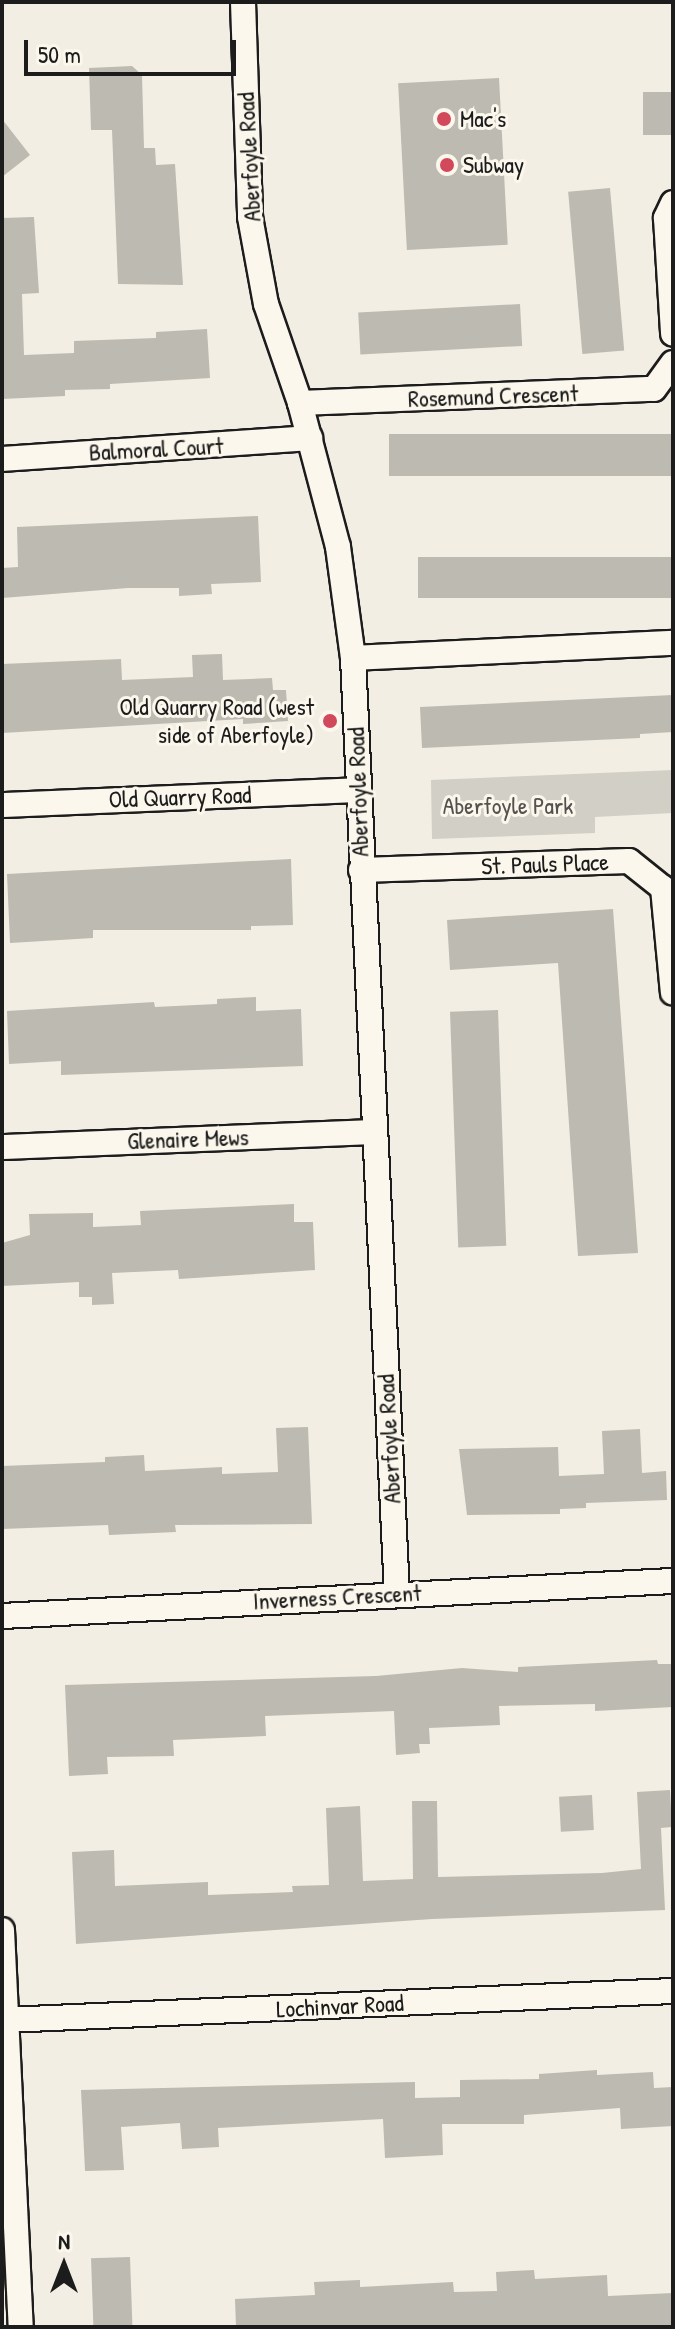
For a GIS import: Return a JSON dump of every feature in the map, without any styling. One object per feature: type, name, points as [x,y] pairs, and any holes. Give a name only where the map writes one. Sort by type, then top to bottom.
[{"type":"street","name":"Aberfoyle Road","points":[[243,2],[250,217],[266,304],[300,403],[338,547],[353,658],[397,1594]]},
{"type":"street","points":[[673,203],[666,218],[673,334]]},
{"type":"street","name":"Rosemund Crescent","points":[[300,403],[654,389],[673,363]]},
{"type":"street","name":"Balmoral Court","points":[[2,459],[310,438]]},
{"type":"street","points":[[353,658],[673,643]]},
{"type":"street","name":"Old Quarry Road","points":[[2,805],[357,790]]},
{"type":"street","name":"St. Pauls Place","points":[[361,870],[629,861],[663,888],[672,941],[673,993]]},
{"type":"street","name":"Glenaire Mews","points":[[2,1147],[374,1132]]},
{"type":"street","name":"Inverness Crescent","points":[[2,1616],[673,1581]]},
{"type":"street","points":[[2,1930],[21,2327]]},
{"type":"street","name":"Lochinvar Road","points":[[6,2020],[673,1991]]},
{"type":"green space","name":"Aberfoyle Park","points":[[673,770],[673,813],[595,817],[595,833],[432,839],[431,780]]},
{"type":"building","points":[[132,66],[142,75],[144,148],[155,148],[156,165],[175,164],[183,285],[118,284],[112,130],[91,130],[89,68]]},
{"type":"building","points":[[499,78],[508,245],[407,250],[398,83]]},
{"type":"building","points":[[643,92],[673,92],[673,135],[643,135]]},
{"type":"building","points":[[2,119],[30,155],[2,177]]},
{"type":"building","points":[[610,188],[624,350],[582,354],[568,192]]},
{"type":"building","points":[[34,217],[39,293],[22,294],[24,355],[74,353],[74,341],[156,338],[156,332],[207,329],[210,378],[110,384],[110,389],[65,390],[65,396],[2,399],[2,218]]},
{"type":"building","points":[[520,304],[522,346],[360,354],[358,312]]},
{"type":"building","points":[[389,434],[673,434],[673,476],[389,476]]},
{"type":"building","points":[[258,516],[261,582],[211,584],[212,594],[179,596],[179,588],[128,588],[2,598],[2,568],[18,567],[17,527]]},
{"type":"building","points":[[418,557],[673,557],[673,598],[418,598]]},
{"type":"building","points":[[222,654],[223,680],[272,678],[273,690],[286,690],[288,721],[243,724],[243,719],[2,733],[2,664],[121,659],[122,680],[193,677],[192,655]]},
{"type":"building","points":[[673,695],[673,732],[640,734],[640,738],[422,748],[420,707]]},
{"type":"building","points":[[291,859],[293,925],[251,926],[251,930],[93,930],[93,938],[10,943],[7,874]]},
{"type":"building","points":[[613,909],[638,1253],[578,1256],[558,963],[450,970],[447,920]]},
{"type":"building","points":[[256,997],[256,1011],[301,1009],[303,1066],[61,1075],[61,1061],[9,1064],[7,1011],[154,1002],[155,1007],[217,1004],[217,999]]},
{"type":"building","points":[[498,1010],[506,1246],[458,1248],[450,1012]]},
{"type":"building","points":[[294,1204],[294,1222],[313,1222],[315,1270],[179,1279],[178,1270],[112,1273],[114,1304],[92,1305],[92,1297],[79,1297],[79,1282],[2,1286],[2,1243],[30,1235],[29,1214],[93,1213],[93,1227],[141,1225],[140,1211]]},
{"type":"building","points":[[308,1427],[312,1524],[175,1525],[176,1532],[109,1535],[108,1525],[2,1529],[2,1466],[105,1462],[105,1457],[144,1455],[145,1471],[222,1467],[222,1474],[278,1472],[276,1428]]},
{"type":"building","points":[[640,1429],[642,1473],[666,1471],[667,1500],[586,1503],[586,1508],[560,1509],[560,1514],[467,1515],[459,1449],[558,1447],[559,1476],[604,1474],[602,1431]]},
{"type":"building","points":[[657,1660],[658,1664],[673,1664],[673,1707],[595,1711],[595,1704],[499,1706],[500,1725],[429,1728],[430,1744],[419,1744],[420,1753],[396,1755],[394,1711],[265,1716],[266,1736],[173,1740],[174,1756],[107,1757],[108,1774],[69,1776],[65,1685],[376,1676],[462,1668],[518,1672],[518,1667]]},
{"type":"building","points":[[670,1790],[672,1827],[661,1828],[665,1910],[432,1919],[76,1944],[72,1852],[114,1850],[115,1886],[208,1882],[208,1895],[293,1892],[292,1886],[329,1885],[326,1808],[360,1806],[363,1881],[413,1879],[412,1801],[437,1801],[438,1877],[602,1873],[641,1869],[637,1792]]},
{"type":"building","points":[[592,1795],[594,1830],[561,1832],[559,1797]]},
{"type":"building","points":[[597,2070],[597,2075],[653,2072],[654,2088],[673,2087],[673,2126],[621,2129],[620,2108],[524,2115],[524,2124],[442,2124],[443,2155],[385,2158],[383,2119],[218,2128],[219,2147],[182,2149],[180,2123],[121,2127],[124,2170],[85,2171],[81,2090],[415,2082],[415,2098],[460,2097],[460,2080],[539,2079],[539,2074]]},
{"type":"building","points":[[130,2257],[132,2327],[93,2327],[91,2258]]},
{"type":"building","points":[[534,2270],[535,2279],[607,2275],[608,2296],[673,2293],[673,2327],[236,2327],[235,2299],[315,2295],[314,2282],[360,2280],[360,2287],[453,2282],[454,2292],[497,2291],[496,2272]]},
{"type":"place","name":"Mac's","points":[[444,119]]},
{"type":"place","name":"Subway","points":[[447,165]]},
{"type":"place","name":"Old Quarry Road (west side of Aberfoyle)","points":[[330,721]]}]
